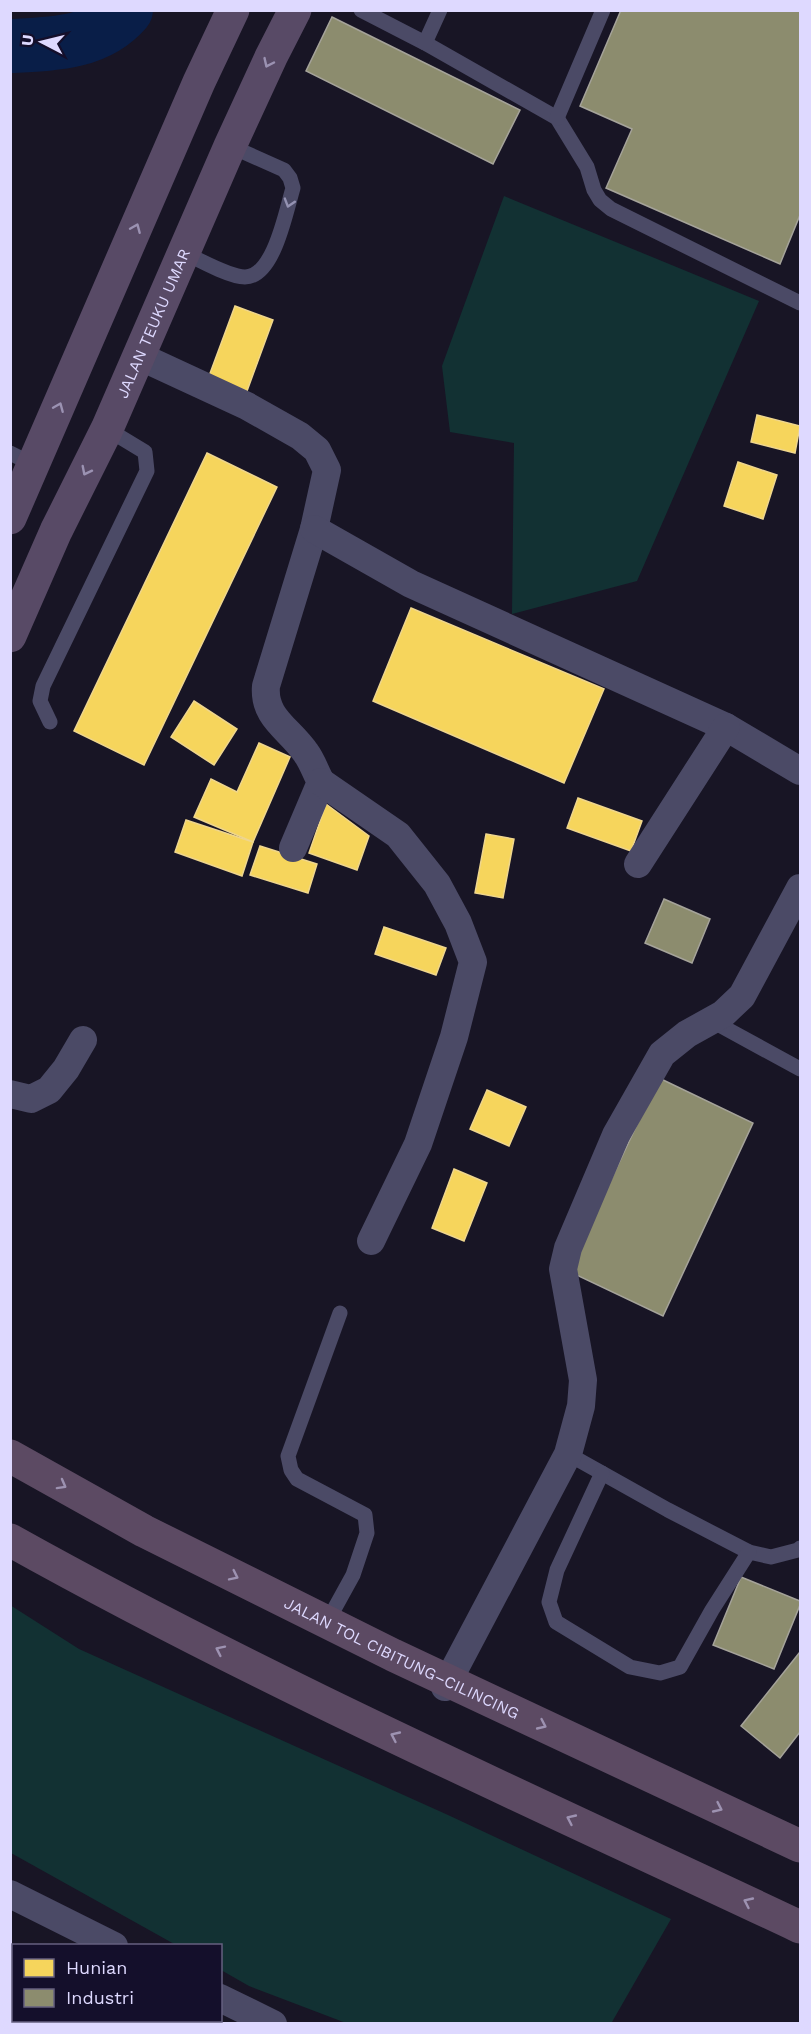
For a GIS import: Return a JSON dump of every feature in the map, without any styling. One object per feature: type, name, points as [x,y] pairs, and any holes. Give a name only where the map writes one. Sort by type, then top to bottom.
[{"type":"highway","points":[[56,531],[12,515],[22,459],[232,10]]},
{"type":"highway","name":"JALAN TEUKU UMAR","points":[[10,636],[56,531],[107,429],[230,146],[295,10]]},
{"type":"highway","name":"JALAN TOL CIBITUNG–CILINCING","points":[[10,1456],[144,1531],[372,1644],[801,1846]]},
{"type":"highway","points":[[10,1540],[110,1596],[362,1720],[801,1927]]},
{"type":"street","points":[[139,356],[247,406],[300,436],[317,450],[327,470],[314,529],[266,686],[265,699],[269,709],[306,753],[321,782],[398,836],[437,884],[458,923],[473,962],[454,1037],[418,1144],[371,1241]]},
{"type":"street","points":[[314,529],[411,584],[726,727],[801,771]]},
{"type":"street","points":[[638,864],[726,727]]},
{"type":"street","points":[[293,848],[321,782]]},
{"type":"street","points":[[445,1687],[568,1454],[580,1406],[583,1380],[563,1269],[568,1248],[616,1135],[662,1054],[687,1034],[723,1014],[742,996],[801,888]]},
{"type":"street","points":[[10,1094],[31,1099],[49,1090],[66,1069],[83,1040]]},
{"type":"street","points":[[10,1894],[110,1944]]},
{"type":"street","points":[[222,1999],[273,2024]]},
{"type":"lane","points":[[362,10],[557,118],[587,167],[594,190],[600,200],[611,209],[801,303]]},
{"type":"lane","points":[[425,43],[440,10]]},
{"type":"lane","points":[[557,118],[603,10]]},
{"type":"lane","points":[[185,253],[216,268],[244,277],[257,274],[274,252],[293,188],[290,178],[284,170],[230,146]]},
{"type":"lane","points":[[50,722],[40,701],[43,686],[147,471],[145,452],[107,429]]},
{"type":"lane","points":[[712,1021],[801,1069]]},
{"type":"lane","points":[[324,1628],[352,1575],[367,1533],[365,1515],[297,1479],[291,1470],[288,1455],[340,1313]]},
{"type":"lane","points":[[568,1454],[749,1552],[771,1557],[801,1548]]},
{"type":"lane","points":[[602,1473],[557,1570],[549,1602],[556,1622],[630,1667],[660,1673],[680,1667],[712,1610],[749,1552]]},
{"type":"green space","points":[[504,196],[759,301],[637,581],[512,614],[514,443],[450,432],[442,366]]},
{"type":"green space","points":[[10,1605],[79,1649],[448,1815],[671,1919],[612,2022],[346,2023],[249,1986],[222,1971],[222,1944],[174,1944],[11,1853]]},
{"type":"building: Hunian","points":[[235,306],[273,320],[247,391],[209,376]]},
{"type":"building: Hunian","points":[[757,415],[800,426],[795,453],[751,442]]},
{"type":"building: Hunian","points":[[207,453],[277,487],[144,765],[74,731]]},
{"type":"building: Hunian","points":[[738,462],[777,475],[763,519],[724,506]]},
{"type":"building: Hunian","points":[[411,608],[604,689],[564,783],[373,701]]},
{"type":"building: Hunian","points":[[194,701],[237,729],[214,765],[171,737]]},
{"type":"building: Hunian","points":[[259,743],[290,757],[253,842],[194,817],[211,779],[237,792]]},
{"type":"building: Hunian","points":[[578,798],[642,821],[631,851],[567,828]]},
{"type":"building: Hunian","points":[[326,804],[369,836],[357,870],[309,853]]},
{"type":"building: Hunian","points":[[186,820],[253,842],[242,876],[175,852]]},
{"type":"building: Hunian","points":[[486,834],[514,839],[503,898],[475,893]]},
{"type":"building: Hunian","points":[[260,846],[317,864],[308,893],[250,875]]},
{"type":"building: Hunian","points":[[384,927],[446,948],[436,975],[375,954]]},
{"type":"building: Hunian","points":[[487,1090],[526,1107],[509,1146],[470,1129]]},
{"type":"building: Hunian","points":[[454,1169],[487,1183],[464,1241],[432,1228]]},
{"type":"building: Industri","points":[[621,10],[800,10],[800,215],[780,264],[606,188],[632,129],[580,106]]},
{"type":"building: Industri","points":[[332,17],[520,110],[493,164],[306,71]]},
{"type":"building: Industri","points":[[664,899],[710,919],[692,963],[645,943]]},
{"type":"building: Industri","points":[[659,1078],[753,1123],[663,1316],[568,1271]]},
{"type":"building: Industri","points":[[741,1577],[800,1601],[774,1669],[713,1645]]},
{"type":"building: Industri","points":[[800,1652],[800,1732],[780,1758],[741,1726]]},
{"type":"waterway","points":[[10,46],[58,43],[88,36],[102,30],[126,10]]}]
